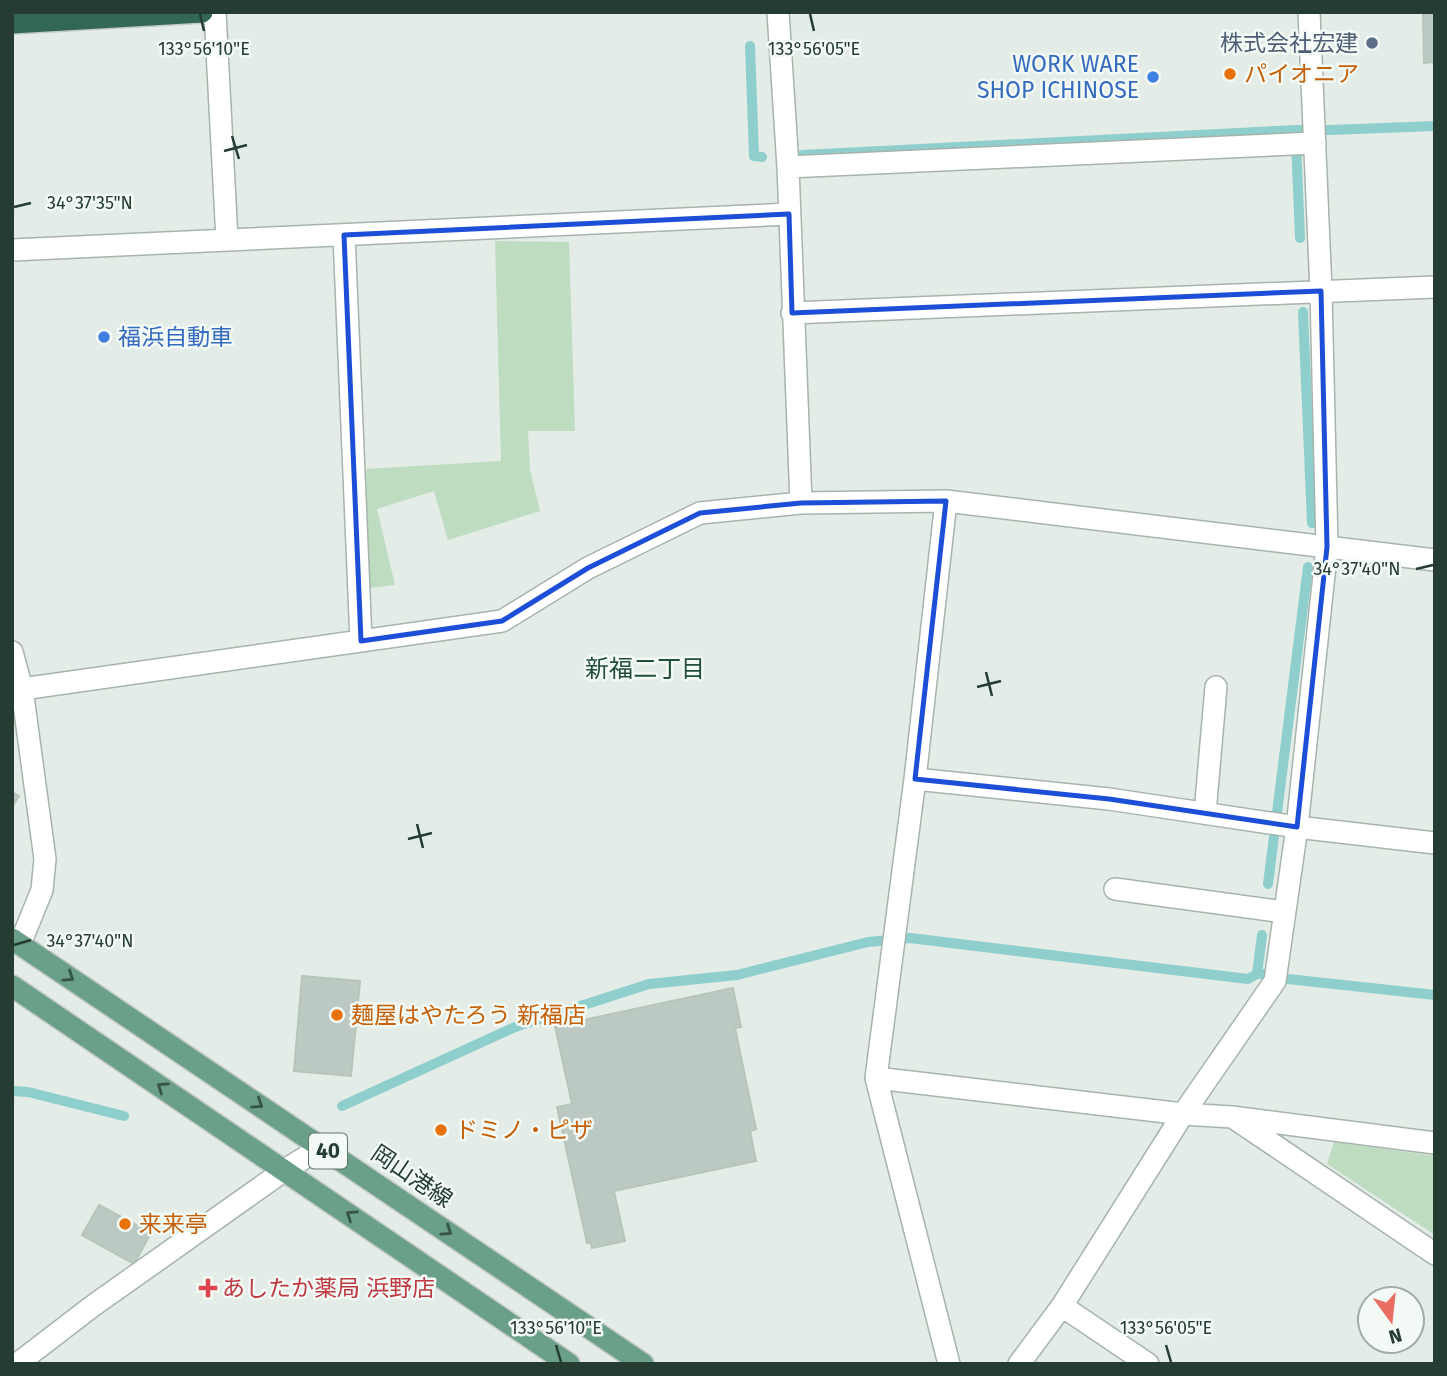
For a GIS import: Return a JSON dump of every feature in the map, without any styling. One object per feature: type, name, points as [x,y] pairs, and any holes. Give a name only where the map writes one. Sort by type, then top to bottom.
[{"type":"highway","points":[[12,23],[202,12]]},
{"type":"main road","name":"岡山港線","points":[[16,942],[643,1364]]},
{"type":"main road","name":"40","points":[[12,985],[569,1364]]},
{"type":"street","points":[[215,12],[227,240]]},
{"type":"street","points":[[778,12],[788,167],[801,503]]},
{"type":"street","points":[[1019,1364],[1062,1306],[1183,1114],[1275,981],[1284,912],[1283,825],[1326,547],[1321,290],[1307,138],[1309,12]]},
{"type":"street","points":[[788,167],[1307,138]]},
{"type":"street","points":[[12,250],[789,214]]},
{"type":"street","points":[[344,235],[361,641]]},
{"type":"street","points":[[792,313],[1435,287]]},
{"type":"street","points":[[22,690],[502,621],[588,568],[700,513],[801,503],[946,501],[1435,560]]},
{"type":"street","points":[[946,501],[915,779],[876,1078],[949,1364]]},
{"type":"street","points":[[12,652],[22,690],[45,859],[42,890],[16,942]]},
{"type":"street","points":[[1205,813],[1216,687]]},
{"type":"street","points":[[915,779],[1109,799],[1283,825],[1435,843]]},
{"type":"street","points":[[1115,889],[1284,912]]},
{"type":"street","points":[[876,1078],[1183,1114],[1232,1117],[1435,1143]]},
{"type":"street","points":[[1232,1117],[1435,1254]]},
{"type":"street","points":[[17,1364],[94,1305],[285,1170],[322,1147]]},
{"type":"street","points":[[1062,1306],[1148,1364]]},
{"type":"highlighted area","points":[[789,214],[792,313],[1321,291],[1327,547],[1297,827],[1109,799],[915,779],[946,501],[801,503],[700,513],[588,568],[502,621],[361,641],[344,235]]},
{"type":"green space","points":[[495,241],[569,242],[575,431],[528,431],[530,470],[540,511],[448,540],[434,491],[377,509],[395,585],[369,588],[366,469],[501,461]]},
{"type":"green space","points":[[1334,1142],[1435,1156],[1435,1235],[1327,1164]]},
{"type":"building","points":[[1423,12],[1435,12],[1435,62],[1424,63]]},
{"type":"building","points":[[12,792],[19,796],[12,807]]},
{"type":"building","points":[[302,976],[360,981],[351,1076],[294,1071]]},
{"type":"building","points":[[733,988],[741,1027],[735,1028],[756,1129],[750,1131],[756,1161],[614,1191],[625,1241],[592,1248],[591,1242],[587,1243],[557,1107],[572,1104],[555,1026]]},
{"type":"building","points":[[99,1205],[151,1233],[134,1264],[82,1235]]},
{"type":"waterway","points":[[750,46],[754,156],[762,157]]},
{"type":"waterway","points":[[802,155],[1296,130],[1435,126]]},
{"type":"waterway","points":[[1296,141],[1300,238]]},
{"type":"waterway","points":[[1303,312],[1312,523]]},
{"type":"waterway","points":[[1268,884],[1308,567]]},
{"type":"waterway","points":[[1257,974],[1262,935]]},
{"type":"waterway","points":[[342,1106],[515,1027],[649,984],[737,975],[868,942],[910,938],[1248,979],[1264,974]]},
{"type":"waterway","points":[[1288,979],[1435,995]]},
{"type":"waterway","points":[[12,1091],[28,1092],[124,1116]]},
{"type":"place","name":"株式会社宏建","points":[[1372,43]]},
{"type":"place","name":"パイオニア","points":[[1230,74]]},
{"type":"place","name":"WORK WARE SHOP ICHINOSE","points":[[1153,77]]},
{"type":"place","name":"福浜自動車","points":[[104,337]]},
{"type":"place","name":"麺屋はやたろう 新福店","points":[[337,1015]]},
{"type":"place","name":"ドミノ・ピザ","points":[[441,1130]]},
{"type":"place","name":"来来亭","points":[[125,1224]]},
{"type":"place","name":"あしたか薬局 浜野店","points":[[208,1288]]},
{"type":"district","name":"新福二丁目","points":[[645,669]]}]
